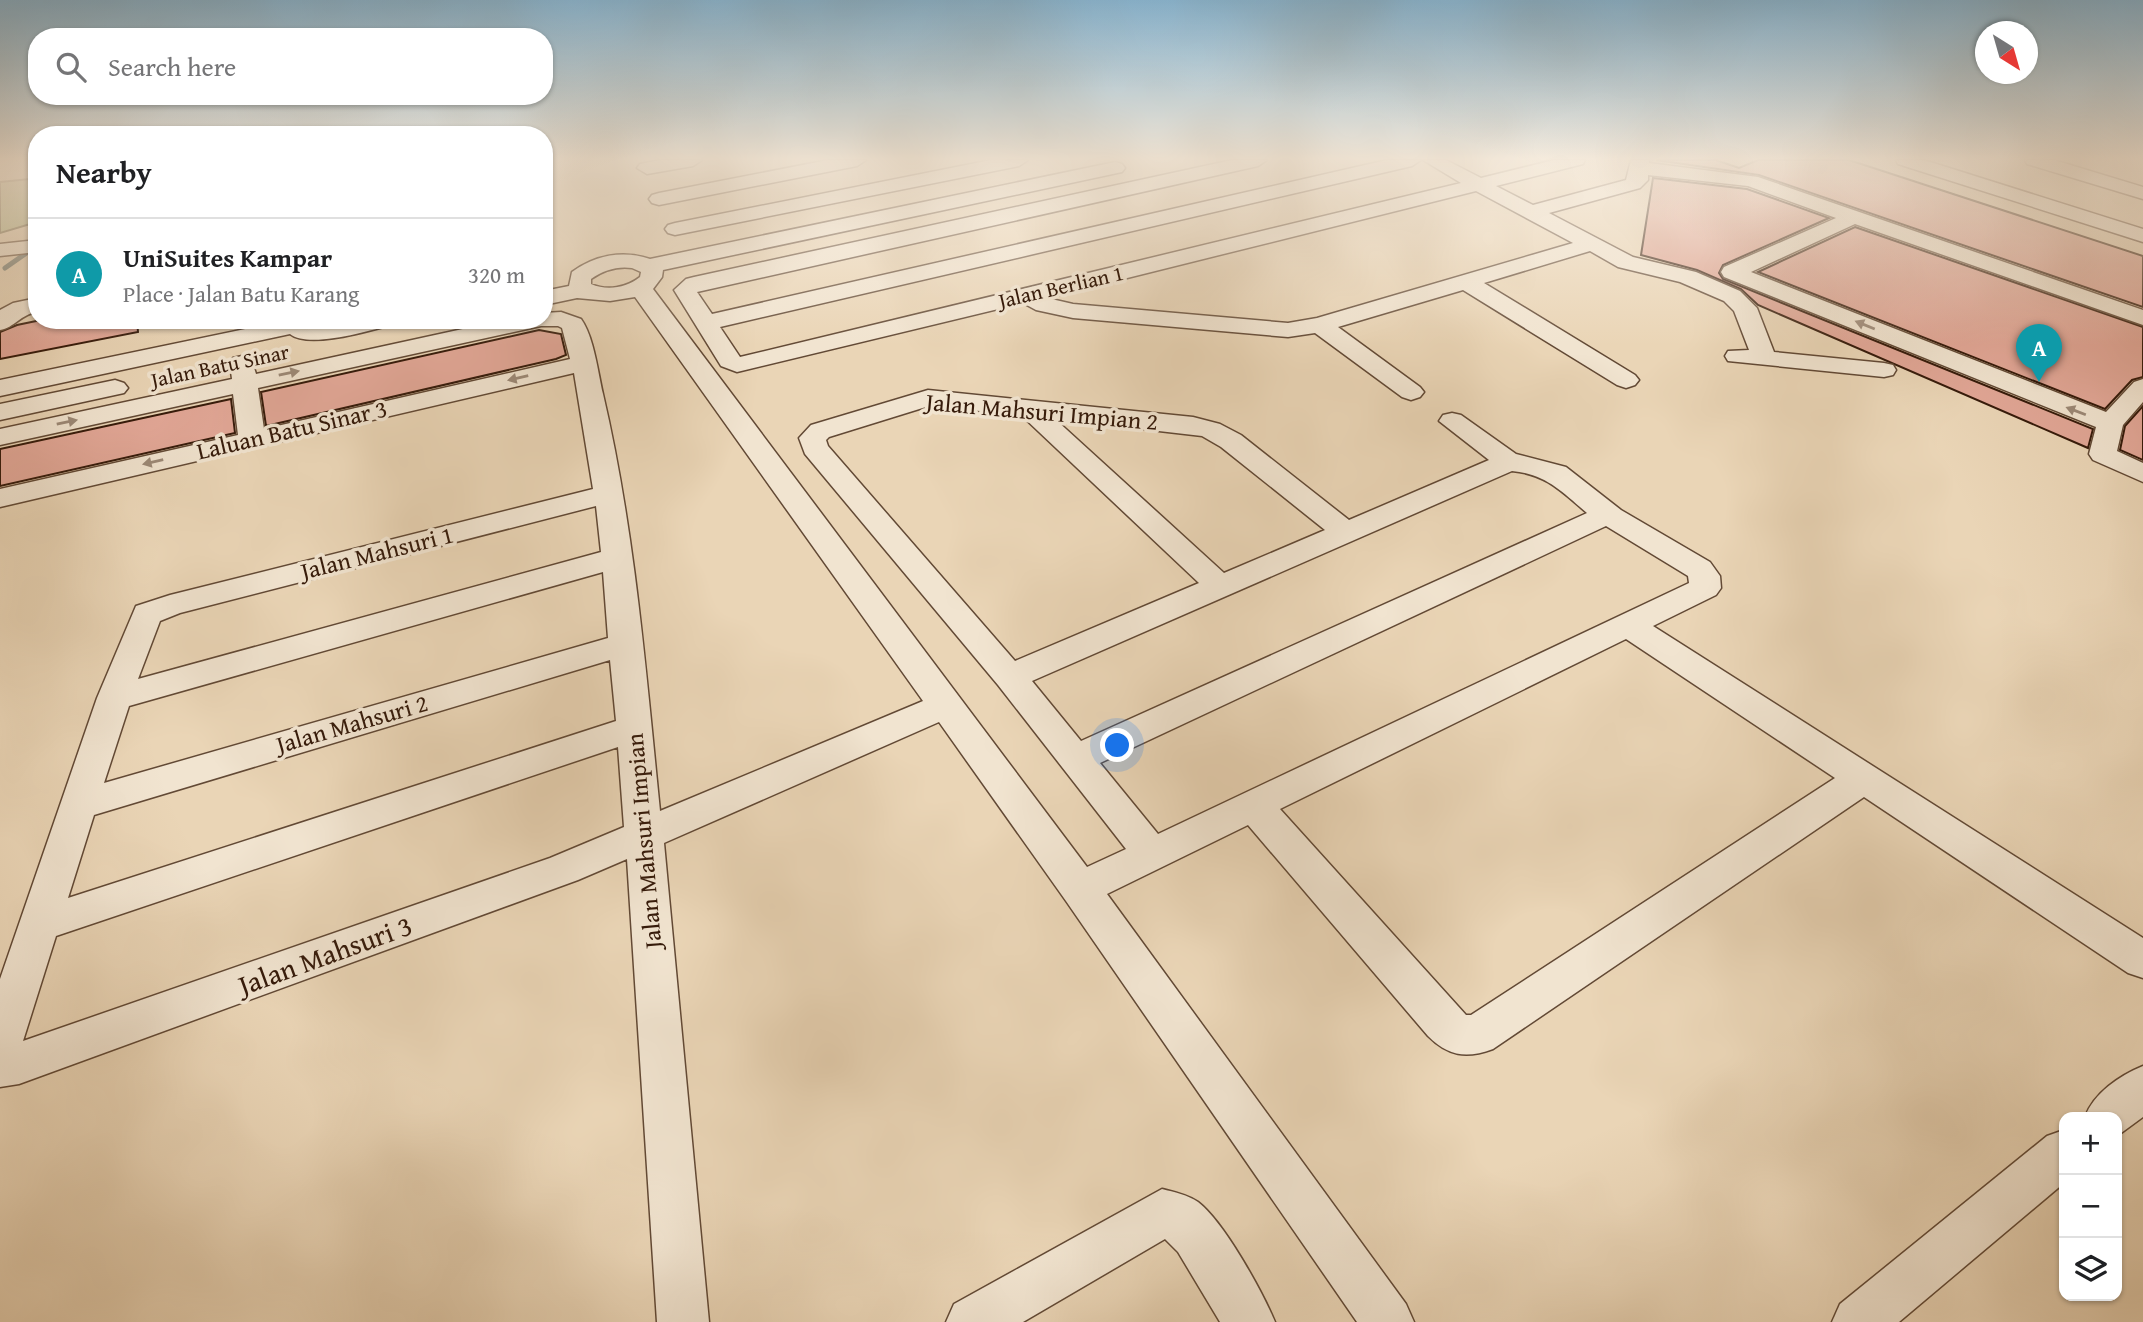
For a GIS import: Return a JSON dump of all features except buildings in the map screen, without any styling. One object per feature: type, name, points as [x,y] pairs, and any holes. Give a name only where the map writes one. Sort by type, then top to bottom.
[{"type":"street","points":[[675,229],[711,222]]},
{"type":"street","points":[[553,279],[585,281],[604,294],[644,277],[884,222]]},
{"type":"street","points":[[974,222],[694,284],[685,290],[705,323],[1143,222]]},
{"type":"street","points":[[1243,222],[1267,238]]},
{"type":"street","name":"Jalan Berlian 1","points":[[705,323],[730,361],[737,365],[1332,222]]},
{"type":"street","points":[[1549,222],[1626,261],[1688,277],[1732,296],[1745,308],[1765,358]]},
{"type":"street","points":[[1819,222],[1820,232]]},
{"type":"street","points":[[1843,222],[1731,272],[2110,423]]},
{"type":"street","points":[[1867,222],[2143,318]]},
{"type":"street","points":[[1906,222],[2143,303]]},
{"type":"street","points":[[2098,222],[2143,236]]},
{"type":"street","points":[[954,226],[1026,296],[1044,305],[1073,311],[1288,330],[1320,325],[1592,244]]},
{"type":"street","points":[[4,250],[28,247]]},
{"type":"street","points":[[553,294],[585,281],[618,261],[644,277],[946,705],[1388,1322]]},
{"type":"street","points":[[1466,282],[1626,380]]},
{"type":"street","points":[[1,323],[6,315],[28,307]]},
{"type":"street","points":[[1,323],[28,318]]},
{"type":"street","name":"Jalan Mahsuri Impian","points":[[553,319],[561,319],[573,324],[584,363],[616,558],[645,832],[683,1322]]},
{"type":"street","points":[[1320,325],[1411,393]]},
{"type":"street","points":[[0,366],[186,329]]},
{"type":"street","name":"Jalan Batu Sinar","points":[[0,388],[260,329]]},
{"type":"street","points":[[306,329],[327,332],[341,329]]},
{"type":"street","name":"Jalan Batu Sinar","points":[[0,412],[244,372],[406,329]]},
{"type":"street","points":[[0,437],[244,372],[487,329]]},
{"type":"street","points":[[0,388],[69,380],[204,353],[220,353],[244,372],[251,439]]},
{"type":"street","points":[[1737,356],[1884,370]]},
{"type":"street","name":"Laluan Batu Sinar 3","points":[[0,498],[584,363]]},
{"type":"street","points":[[2143,387],[2110,423],[2103,454],[2143,474]]},
{"type":"street","name":"Jalan Mahsuri Impian 2","points":[[1010,677],[815,448],[813,438],[820,431],[928,398],[1193,425],[1231,441],[1344,531]]},
{"type":"street","points":[[1030,410],[1219,585]]},
{"type":"street","points":[[1080,889],[1705,588],[1705,576],[1699,569],[1608,514],[1562,475],[1548,467],[1509,462],[1452,421]]},
{"type":"street","points":[[1152,854],[1010,677],[1509,462]]},
{"type":"street","name":"Jalan Mahsuri 1","points":[[114,698],[147,614],[184,601],[607,495]]},
{"type":"street","points":[[1075,759],[1608,514]]},
{"type":"street","points":[[0,1044],[114,698],[616,558]]},
{"type":"street","points":[[1628,625],[2143,960]]},
{"type":"street","name":"Jalan Mahsuri 2","points":[[79,805],[625,644]]},
{"type":"street","name":"Jalan Mahsuri 3","points":[[0,1066],[19,1063],[565,869],[645,832],[946,705]]},
{"type":"street","points":[[37,925],[634,728]]},
{"type":"street","points":[[1254,806],[1443,1022],[1457,1035],[1477,1035],[1864,778]]},
{"type":"street","points":[[2114,1112],[2143,1088]]},
{"type":"street","points":[[1858,1322],[2059,1157]]},
{"type":"street","points":[[972,1322],[1162,1214],[1179,1218],[1196,1234],[1249,1322]]},
{"type":"green space","points":[[0,222],[28,222],[28,225],[0,233]]},
{"type":"waterway","points":[[5,268],[28,252]]},
{"type":"place","name":"UniSuites Kampar","points":[[2039,382]]}]
